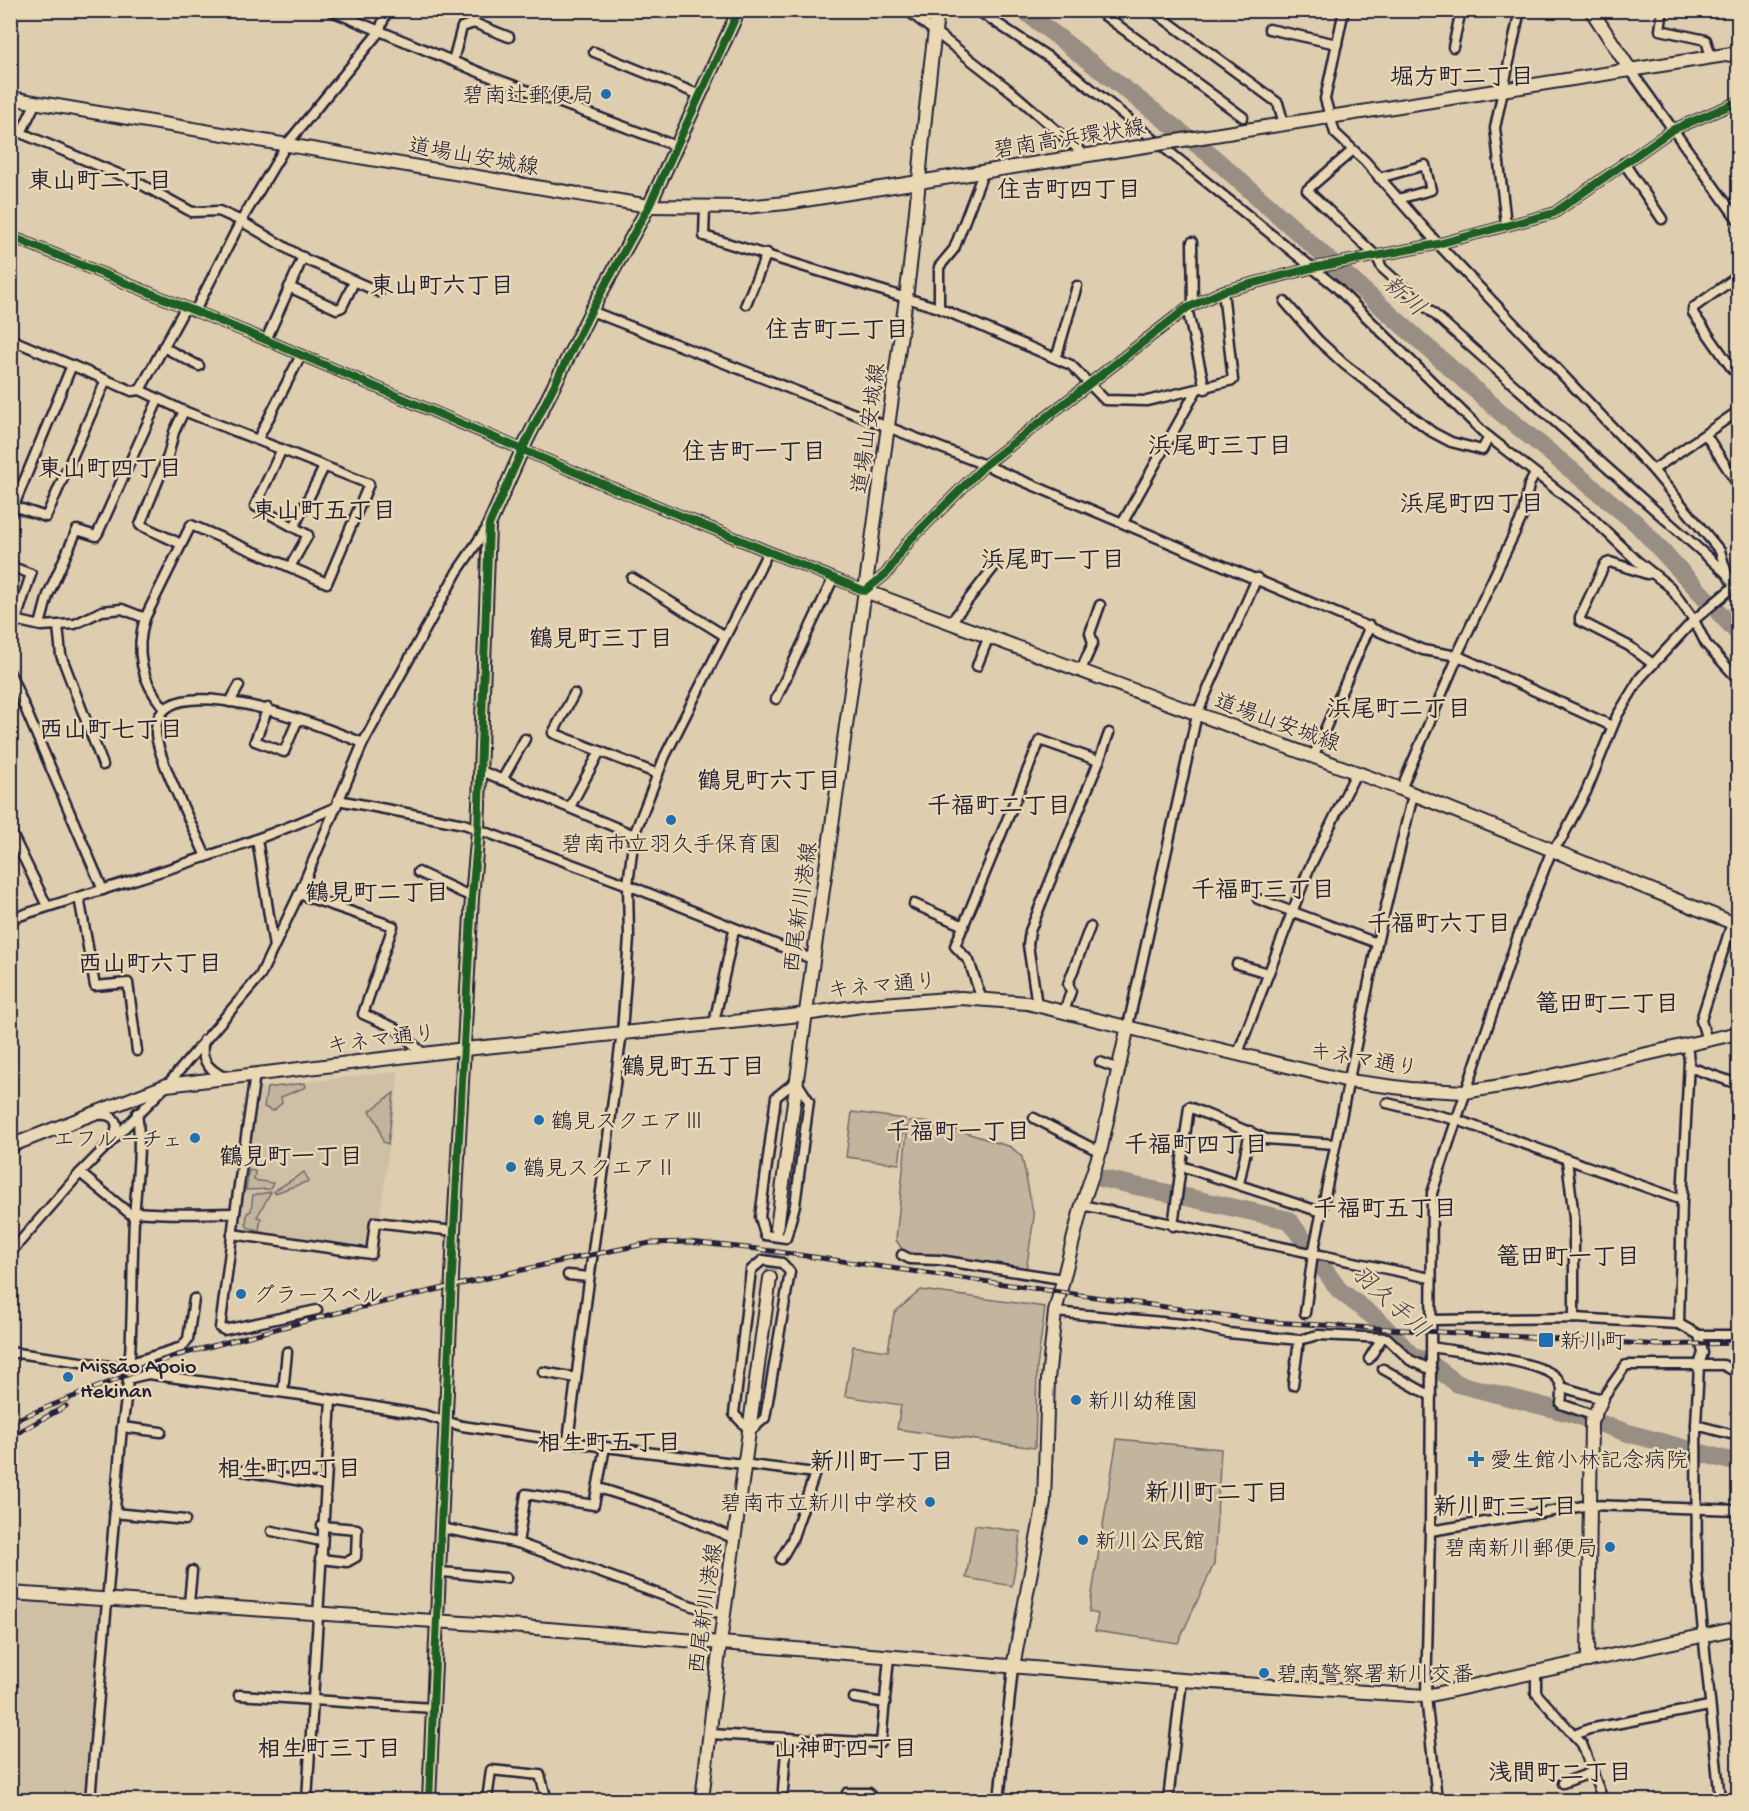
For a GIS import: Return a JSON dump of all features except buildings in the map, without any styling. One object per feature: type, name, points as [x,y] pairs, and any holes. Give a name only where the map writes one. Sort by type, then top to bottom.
[{"type":"street","points":[[329,10],[379,32],[676,146]]},
{"type":"street","points":[[195,311],[241,221],[287,144],[379,32],[387,10]]},
{"type":"street","points":[[907,10],[1012,92],[1086,156]]},
{"type":"street","points":[[917,181],[938,10]]},
{"type":"street","points":[[977,10],[1068,70],[1312,268],[1361,311],[1489,437],[1589,515],[1670,587],[1696,619],[1706,644],[1738,679]]},
{"type":"street","points":[[1097,10],[1243,117]]},
{"type":"street","points":[[1152,10],[1278,103],[1284,124]]},
{"type":"street","points":[[1166,22],[1168,10]]},
{"type":"street","points":[[1344,10],[1325,99],[1335,133],[1379,178],[1437,244],[1653,470],[1720,551],[1727,574]]},
{"type":"street","points":[[1453,47],[1461,10]]},
{"type":"street","points":[[1506,224],[1495,128],[1520,10]]},
{"type":"street","points":[[1592,10],[1672,130],[1738,220]]},
{"type":"street","points":[[1663,10],[1660,30],[1706,40],[1711,57]]},
{"type":"street","points":[[10,1253],[80,1173],[167,1085],[260,976],[299,894],[363,743],[457,572],[489,525],[523,448],[591,311],[649,206],[735,12]]},
{"type":"street","points":[[453,61],[462,27],[474,23],[509,36]]},
{"type":"street","points":[[1269,29],[1337,44]]},
{"type":"street","points":[[594,52],[700,95]]},
{"type":"street","name":"碧南高浜環状線","points":[[917,181],[983,173],[1738,53]]},
{"type":"street","name":"道場山安城線","points":[[10,98],[649,206],[705,207],[786,203],[917,181],[906,300],[865,591],[1401,789],[1551,852],[1735,924]]},
{"type":"street","points":[[36,102],[21,133],[135,181],[192,212],[219,212],[241,221],[303,257],[379,292]]},
{"type":"street","points":[[10,236],[266,340],[865,591],[887,573],[908,542],[985,465],[1087,384],[1190,307],[1223,291],[1312,268],[1437,244],[1554,213],[1672,130],[1738,102]]},
{"type":"street","points":[[1353,151],[1307,190],[1374,257],[1382,268],[1727,574],[1737,587],[1696,619],[1640,678],[1612,726],[1586,792],[1562,838],[1551,852],[1464,1092],[1432,1193],[1430,1278],[1432,1370],[1426,1696],[1437,1800]]},
{"type":"street","points":[[1624,163],[1662,219]]},
{"type":"street","points":[[1379,178],[1425,165],[1431,190],[1398,199]]},
{"type":"street","points":[[939,309],[939,267],[954,249],[983,173]]},
{"type":"street","points":[[705,207],[704,236],[767,253],[939,309],[1054,356],[1076,368],[1087,384],[1105,400],[1147,400],[1200,390],[1233,380],[1223,291]]},
{"type":"street","points":[[1123,522],[1200,390],[1190,307],[1192,242]]},
{"type":"street","points":[[746,304],[767,253]]},
{"type":"street","points":[[266,340],[303,257]]},
{"type":"street","points":[[1738,276],[1693,308],[1694,313],[1732,370],[1738,370]]},
{"type":"street","points":[[289,287],[338,309],[342,307],[354,282]]},
{"type":"street","points":[[1054,356],[1058,352],[1077,286]]},
{"type":"street","points":[[1285,302],[1318,340],[1344,364],[1432,432],[1450,442],[1482,450],[1489,437]]},
{"type":"street","points":[[140,390],[185,308]]},
{"type":"street","points":[[591,311],[985,465],[1423,650],[1457,656],[1612,726]]},
{"type":"street","points":[[10,339],[132,391],[140,390],[184,411],[369,484],[327,583],[191,525],[145,618],[139,654],[152,695],[164,708]]},
{"type":"street","points":[[163,347],[199,366]]},
{"type":"street","points":[[258,439],[301,355]]},
{"type":"street","points":[[72,365],[12,510],[46,517],[106,380]]},
{"type":"street","points":[[40,625],[48,595],[77,530],[96,536],[98,533],[158,400]]},
{"type":"street","points":[[181,544],[140,525],[184,411]]},
{"type":"street","points":[[1653,470],[1734,414]]},
{"type":"street","points":[[1706,435],[1738,485]]},
{"type":"street","points":[[282,449],[255,506],[295,525],[308,535],[290,567]]},
{"type":"street","points":[[295,525],[324,467]]},
{"type":"street","points":[[1401,789],[1457,656],[1523,515],[1527,493],[1535,474]]},
{"type":"street","points":[[429,1800],[454,1231],[472,897],[478,831],[489,525]]},
{"type":"street","points":[[568,1440],[622,1032],[629,938],[628,885],[634,835],[658,774],[768,552]]},
{"type":"street","points":[[1652,573],[1647,574],[1610,562],[1605,564],[1580,621],[1629,646],[1653,664]]},
{"type":"street","points":[[951,622],[996,563]]},
{"type":"street","points":[[10,566],[32,574],[13,620],[58,626],[75,624],[102,611],[122,609],[145,618]]},
{"type":"street","points":[[999,1800],[1013,1667],[1044,1502],[1048,1378],[1055,1312],[1082,1205],[1100,1152],[1197,714],[1257,578]]},
{"type":"street","points":[[632,579],[726,636]]},
{"type":"street","points":[[776,699],[833,579]]},
{"type":"street","name":"西尾新川港線","points":[[777,1228],[812,959],[865,591]]},
{"type":"street","points":[[1081,670],[1093,643],[1089,633],[1100,605]]},
{"type":"street","points":[[58,626],[61,655],[103,765]]},
{"type":"street","points":[[1313,757],[1370,626]]},
{"type":"street","points":[[977,666],[989,636]]},
{"type":"street","points":[[10,673],[103,890]]},
{"type":"street","points":[[230,702],[238,686]]},
{"type":"street","points":[[574,694],[553,733],[658,774]]},
{"type":"street","points":[[206,857],[159,747],[158,718],[164,708],[186,699],[230,702],[268,708],[363,743]]},
{"type":"street","points":[[268,708],[255,741],[284,752],[298,719]]},
{"type":"street","points":[[1037,1005],[1028,945],[1030,931],[1109,733]]},
{"type":"street","points":[[502,780],[525,739]]},
{"type":"street","points":[[982,1000],[969,961],[955,946],[1040,740],[1099,761]]},
{"type":"street","points":[[570,807],[600,751]]},
{"type":"street","points":[[480,770],[634,835]]},
{"type":"street","points":[[1238,1053],[1308,872],[1356,773]]},
{"type":"street","points":[[1305,1313],[1313,1254],[1335,1144],[1377,943],[1413,795]]},
{"type":"street","points":[[10,919],[206,857],[257,839],[336,804],[464,824],[628,885],[734,930],[812,959]]},
{"type":"street","points":[[10,830],[47,906]]},
{"type":"street","points":[[257,839],[274,948]]},
{"type":"street","points":[[418,872],[472,897]]},
{"type":"street","points":[[299,894],[393,926],[363,1014],[395,1028],[424,1054]]},
{"type":"street","points":[[79,897],[95,986],[128,983],[137,1051]]},
{"type":"street","points":[[1258,899],[1377,943]]},
{"type":"street","points":[[914,904],[964,926]]},
{"type":"street","points":[[1707,1041],[1701,1020],[1735,924]]},
{"type":"street","points":[[1064,1012],[1071,992],[1068,984],[1090,927]]},
{"type":"street","points":[[714,1023],[734,930]]},
{"type":"street","points":[[1237,964],[1268,973]]},
{"type":"street","name":"キネマ通り","points":[[10,1146],[167,1085],[622,1032],[805,1014],[869,1005],[961,998],[1037,1005],[1349,1081],[1410,1089],[1464,1092],[1525,1082],[1738,1033]]},
{"type":"street","points":[[204,1039],[202,1052],[207,1066],[224,1077]]},
{"type":"street","points":[[1680,1324],[1682,1200],[1689,1067],[1687,1045]]},
{"type":"street","points":[[1100,1062],[1119,1069]]},
{"type":"street","points":[[1689,1067],[1738,1084]]},
{"type":"street","points":[[255,1074],[220,1328],[224,1330],[317,1310]]},
{"type":"street","points":[[796,1081],[809,1101],[795,1205],[786,1238],[765,1235],[760,1217],[776,1097],[796,1081]]},
{"type":"street","points":[[1388,1103],[1457,1120],[1682,1200]]},
{"type":"street","points":[[1173,1226],[1189,1107],[1266,1139],[1335,1144]]},
{"type":"street","points":[[90,1800],[122,1426],[130,1370],[140,1134],[137,1113]]},
{"type":"street","points":[[86,1117],[104,1114],[111,1116],[118,1127],[113,1140]]},
{"type":"street","points":[[1034,1118],[1100,1152]]},
{"type":"street","points":[[1239,1184],[1250,1131]]},
{"type":"street","points":[[1567,1160],[1575,1218],[1574,1318]]},
{"type":"street","points":[[1181,1166],[1322,1212]]},
{"type":"street","points":[[80,1173],[135,1215],[172,1215],[183,1212],[235,1213]]},
{"type":"street","points":[[1082,1205],[1173,1226],[1430,1278]]},
{"type":"street","points":[[232,1234],[371,1254],[375,1222],[454,1231]]},
{"type":"street","points":[[902,1255],[910,1259],[939,1260],[1062,1280]]},
{"type":"street","points":[[763,1260],[782,1263],[790,1272],[765,1418],[750,1431],[734,1414],[751,1270],[763,1260]]},
{"type":"street","points":[[568,1275],[589,1277]]},
{"type":"street","name":"西尾新川港線","points":[[702,1800],[720,1643],[770,1278]]},
{"type":"street","points":[[130,1370],[182,1347],[188,1339],[194,1299]]},
{"type":"street","points":[[1055,1312],[1192,1325],[1228,1333],[1299,1340],[1318,1335],[1387,1338],[1410,1360],[1432,1370]]},
{"type":"street","points":[[1431,1320],[1574,1318],[1680,1324],[1700,1335],[1738,1335]]},
{"type":"street","points":[[1700,1335],[1703,1353],[1699,1365],[1696,1425],[1696,1572],[1720,1800]]},
{"type":"street","points":[[1369,1359],[1382,1338]]},
{"type":"street","points":[[1293,1385],[1299,1340]]},
{"type":"street","points":[[1432,1347],[1539,1366],[1556,1376],[1562,1387],[1561,1404],[1592,1415]]},
{"type":"street","points":[[10,1352],[283,1392],[424,1415],[446,1422],[605,1447],[815,1473],[792,1540],[781,1559]]},
{"type":"street","points":[[283,1392],[286,1352]]},
{"type":"street","points":[[1588,1661],[1592,1415],[1626,1365],[1724,1365],[1738,1373]]},
{"type":"street","points":[[1383,1368],[1431,1396]]},
{"type":"street","points":[[543,1372],[576,1377]]},
{"type":"street","points":[[1562,1387],[1602,1399]]},
{"type":"street","points":[[307,1800],[331,1400]]},
{"type":"street","points":[[1696,1425],[1738,1436]]},
{"type":"street","points":[[122,1426],[161,1432]]},
{"type":"street","points":[[518,1543],[526,1494],[594,1505],[605,1447]]},
{"type":"street","points":[[243,1471],[326,1485]]},
{"type":"street","points":[[599,1488],[675,1512],[735,1539]]},
{"type":"street","points":[[1430,1531],[1590,1506],[1696,1507],[1738,1510]]},
{"type":"street","points":[[114,1513],[184,1520]]},
{"type":"street","points":[[320,1559],[347,1562],[356,1557],[357,1529],[322,1526]]},
{"type":"street","points":[[441,1528],[518,1543],[692,1606],[724,1614]]},
{"type":"street","points":[[272,1531],[321,1541]]},
{"type":"street","points":[[189,1604],[192,1571]]},
{"type":"street","points":[[439,1572],[474,1573],[482,1577],[506,1578]]},
{"type":"street","points":[[10,1593],[317,1613],[1182,1680],[1426,1696],[1738,1628]]},
{"type":"street","points":[[710,1734],[881,1743],[889,1657]]},
{"type":"street","points":[[1536,1673],[1536,1693],[1582,1744],[1603,1800]]},
{"type":"street","points":[[1168,1800],[1182,1680]]},
{"type":"street","points":[[239,1695],[432,1708]]},
{"type":"street","points":[[854,1698],[885,1703]]},
{"type":"street","points":[[1574,1735],[1589,1729],[1709,1706]]},
{"type":"street","points":[[783,1790],[787,1738]]},
{"type":"street","points":[[487,1800],[491,1770],[540,1775],[547,1800]]},
{"type":"street","points":[[1563,1783],[1593,1772]]},
{"type":"street","points":[[847,1793],[869,1793],[872,1800]]},
{"type":"shaded area","points":[[399,1071],[380,1218],[372,1217],[367,1247],[363,1250],[237,1231],[258,1088]]},
{"type":"shaded area","points":[[305,1083],[306,1087],[281,1097],[282,1103],[273,1111],[264,1107],[267,1088]]},
{"type":"shaded area","points":[[394,1093],[388,1144],[383,1142],[378,1124],[370,1111]]},
{"type":"shaded area","points":[[852,1112],[905,1119],[899,1164],[846,1157]]},
{"type":"shaded area","points":[[908,1121],[935,1123],[1011,1147],[1022,1157],[1034,1217],[1026,1271],[904,1252],[896,1240]]},
{"type":"shaded area","points":[[249,1170],[255,1171],[254,1180],[273,1183],[270,1189],[246,1190]]},
{"type":"shaded area","points":[[304,1172],[309,1181],[275,1193],[274,1191]]},
{"type":"shaded area","points":[[271,1192],[257,1217],[261,1218],[259,1230],[249,1228],[246,1225],[247,1213],[251,1211],[253,1195]]},
{"type":"shaded area","points":[[921,1290],[1045,1307],[1037,1368],[1035,1448],[897,1429],[901,1405],[845,1396],[853,1346],[888,1351],[894,1313]]},
{"type":"shaded area","points":[[1117,1439],[1221,1449],[1214,1564],[1178,1643],[1095,1631],[1098,1614],[1089,1612]]},
{"type":"shaded area","points":[[975,1525],[1021,1532],[1012,1586],[966,1578]]},
{"type":"shaded area","points":[[10,1593],[107,1598],[90,1800],[11,1800]]},
{"type":"waterway","name":"新川","points":[[1023,10],[1213,157],[1499,411],[1636,523],[1738,633]]},
{"type":"waterway","name":"羽久手川","points":[[1100,1178],[1289,1220],[1339,1290],[1378,1320],[1413,1357],[1427,1361],[1458,1384],[1573,1414],[1628,1433],[1738,1463]]},
{"type":"tunnel","points":[[770,1278],[777,1228]]},
{"type":"railway","points":[[10,1422],[175,1356],[332,1314],[561,1261],[650,1243],[689,1242],[757,1249],[1271,1322],[1662,1345]]},
{"type":"railway","points":[[1655,1345],[1738,1343]]},
{"type":"railway","points":[[10,1437],[66,1406]]},
{"type":"cycle path","points":[[429,1800],[454,1231],[472,897],[478,831],[489,525],[523,448],[591,311],[649,206],[739,10]]},
{"type":"cycle path","points":[[10,236],[266,340],[598,482],[865,591],[887,573],[908,542],[985,465],[1187,308],[1223,291],[1312,268],[1438,244],[1554,213],[1672,130],[1738,102]]},
{"type":"place","name":"碧南辻郵便局","points":[[606,94]]},
{"type":"place","name":"碧南市立羽久手保育園","points":[[671,820]]},
{"type":"place","name":"鶴見スクエアⅢ","points":[[539,1120]]},
{"type":"place","name":"エフルーチェ","points":[[195,1138]]},
{"type":"place","name":"鶴見スクエアⅡ","points":[[511,1167]]},
{"type":"place","name":"グラースベル","points":[[241,1294]]},
{"type":"place","name":"新川町","points":[[1546,1340]]},
{"type":"place","name":"Missão Apoio Hekinan","points":[[68,1377]]},
{"type":"place","name":"新川幼稚園","points":[[1076,1400]]},
{"type":"place","name":"愛生館小林記念病院","points":[[1476,1459]]},
{"type":"place","name":"碧南市立新川中学校","points":[[930,1502]]},
{"type":"place","name":"新川公民館","points":[[1083,1540]]},
{"type":"place","name":"碧南新川郵便局","points":[[1610,1547]]},
{"type":"place","name":"碧南警察署新川交番","points":[[1264,1673]]},
{"type":"district","name":"堀方町二丁目","points":[[1462,76]]},
{"type":"district","name":"東山町二丁目","points":[[100,180]]},
{"type":"district","name":"住吉町四丁目","points":[[1069,189]]},
{"type":"district","name":"東山町六丁目","points":[[442,285]]},
{"type":"district","name":"住吉町二丁目","points":[[837,329]]},
{"type":"district","name":"浜尾町三丁目","points":[[1220,445]]},
{"type":"district","name":"住吉町一丁目","points":[[754,451]]},
{"type":"district","name":"東山町四丁目","points":[[110,468]]},
{"type":"district","name":"浜尾町四丁目","points":[[1472,503]]},
{"type":"district","name":"東山町五丁目","points":[[324,510]]},
{"type":"district","name":"浜尾町一丁目","points":[[1053,559]]},
{"type":"district","name":"鶴見町三丁目","points":[[601,638]]},
{"type":"district","name":"浜尾町二丁目","points":[[1399,708]]},
{"type":"district","name":"西山町七丁目","points":[[111,729]]},
{"type":"district","name":"鶴見町六丁目","points":[[769,780]]},
{"type":"district","name":"千福町二丁目","points":[[999,805]]},
{"type":"district","name":"千福町三丁目","points":[[1263,889]]},
{"type":"district","name":"鶴見町二丁目","points":[[377,892]]},
{"type":"district","name":"千福町六丁目","points":[[1439,923]]},
{"type":"district","name":"西山町六丁目","points":[[150,963]]},
{"type":"district","name":"篭田町二丁目","points":[[1607,1003]]},
{"type":"district","name":"鶴見町五丁目","points":[[693,1066]]},
{"type":"district","name":"千福町一丁目","points":[[958,1131]]},
{"type":"district","name":"千福町四丁目","points":[[1196,1144]]},
{"type":"district","name":"鶴見町一丁目","points":[[291,1156]]},
{"type":"district","name":"千福町五丁目","points":[[1385,1208]]},
{"type":"district","name":"篭田町一丁目","points":[[1568,1256]]},
{"type":"district","name":"相生町五丁目","points":[[609,1442]]},
{"type":"district","name":"新川町一丁目","points":[[882,1461]]},
{"type":"district","name":"相生町四丁目","points":[[289,1468]]},
{"type":"district","name":"新川町二丁目","points":[[1217,1492]]},
{"type":"district","name":"新川町三丁目","points":[[1505,1506]]},
{"type":"district","name":"相生町三丁目","points":[[329,1748]]},
{"type":"district","name":"山神町四丁目","points":[[845,1748]]},
{"type":"district","name":"浅間町二丁目","points":[[1560,1772]]}]
